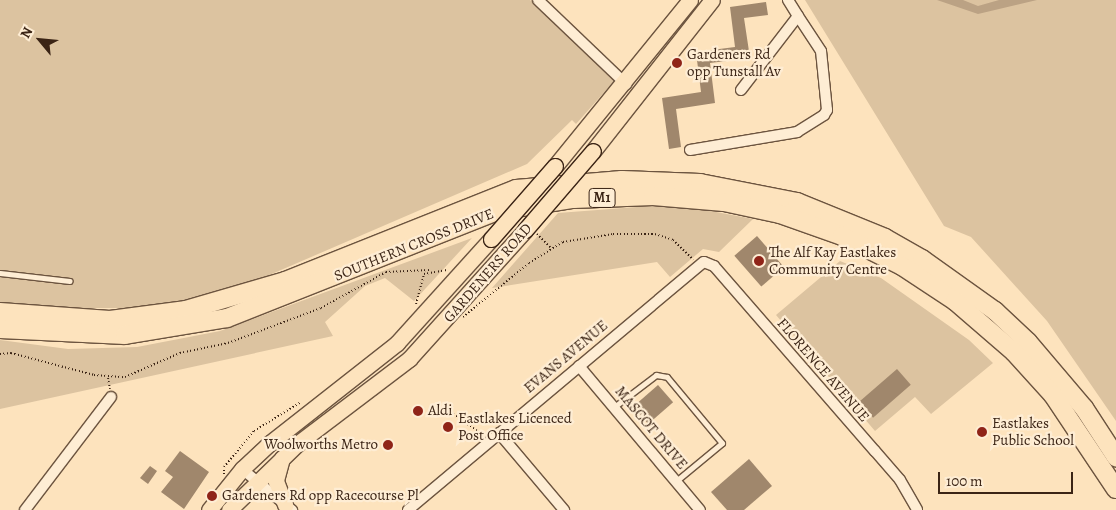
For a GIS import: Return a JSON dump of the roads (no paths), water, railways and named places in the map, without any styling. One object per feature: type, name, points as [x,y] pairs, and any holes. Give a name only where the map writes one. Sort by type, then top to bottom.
[{"type":"highway","name":"SOUTHERN CROSS DRIVE","points":[[0,312],[110,320],[186,310],[286,281],[516,189],[622,180],[700,183],[797,202],[877,234],[922,259],[995,311],[1028,342],[1084,408],[1116,457]]},
{"type":"highway","name":"SOUTHERN CROSS DRIVE","points":[[0,329],[63,335],[166,331],[227,318],[497,211],[573,199],[653,196],[715,201],[780,214],[842,236],[895,262],[955,301],[1014,352],[1053,396],[1116,489]]},
{"type":"main road","name":"GARDENERS ROAD","points":[[209,510],[242,469],[397,342],[491,239],[626,84],[690,0]]},
{"type":"main road","name":"GARDENERS ROAD","points":[[228,510],[255,481],[283,456],[409,359],[531,232],[592,151],[712,0]]},
{"type":"main road","points":[[283,456],[276,481],[288,507]]},
{"type":"street","points":[[538,0],[626,84]]},
{"type":"street","points":[[690,150],[797,132],[824,115],[827,110],[821,51],[788,0]]},
{"type":"street","points":[[741,90],[798,16]]},
{"type":"street","name":"FLORENCE AVENUE","points":[[698,265],[704,262],[714,266],[900,480],[917,510]]},
{"type":"street","name":"EVANS AVENUE","points":[[408,510],[698,265]]},
{"type":"street","name":"MASCOT DRIVE","points":[[579,366],[700,510]]},
{"type":"street","points":[[25,510],[111,397]]},
{"type":"street","points":[[499,433],[564,510]]},
{"type":"street","points":[[242,469],[288,507]]},
{"type":"lane","points":[[0,273],[70,281]]},
{"type":"lane","points":[[613,407],[656,375],[667,377],[722,443],[676,481]]},
{"type":"place","name":"Gardeners Rd opp Tunstall Av","points":[[677,63]]},
{"type":"place","name":"The Alf Kay Eastlakes Community Centre","points":[[759,261]]},
{"type":"place","name":"Aldi","points":[[418,411]]},
{"type":"place","name":"Eastlakes Licenced Post Office","points":[[448,427]]},
{"type":"place","name":"Eastlakes Public School","points":[[982,432]]},
{"type":"place","name":"Woolworths Metro","points":[[388,445]]},
{"type":"place","name":"Gardeners Rd opp Racecourse Pl","points":[[212,496]]}]
